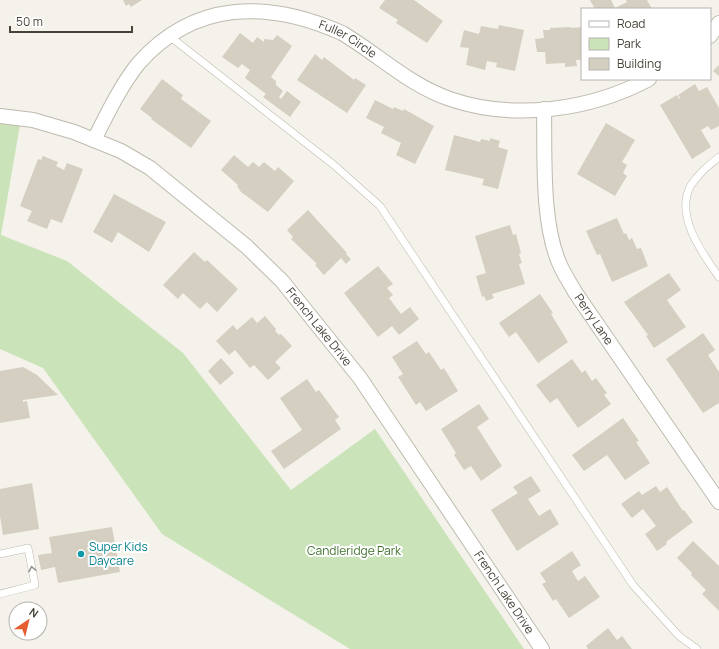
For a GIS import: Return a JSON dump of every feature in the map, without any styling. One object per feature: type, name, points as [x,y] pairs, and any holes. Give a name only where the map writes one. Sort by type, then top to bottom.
[{"type":"street","name":"Fuller Circle","points":[[94,140],[130,76],[138,65],[168,35],[185,22],[210,12],[244,5],[277,8],[308,16],[343,33],[385,64],[417,84],[450,100],[480,107],[515,111],[560,108],[608,97],[647,80]]},
{"type":"street","points":[[711,35],[719,23]]},
{"type":"street","name":"Perry Lane","points":[[544,109],[546,196],[552,238],[560,264],[575,292],[719,502]]},
{"type":"street","name":"French Lake Drive","points":[[0,116],[33,120],[74,132],[121,151],[150,168],[246,246],[282,281],[360,378],[542,649]]},
{"type":"lane","points":[[168,35],[334,165],[380,206],[633,585],[679,636],[697,649]]},
{"type":"lane","points":[[719,156],[703,170],[690,186],[685,210],[690,228],[719,277]]},
{"type":"lane","points":[[0,554],[28,548],[35,585],[0,594]]},
{"type":"green space","name":"Candleridge Park","points":[[0,124],[20,125],[1,235],[67,261],[183,353],[291,490],[375,429],[524,649],[350,649],[162,534],[43,368],[0,349]]},
{"type":"building","points":[[123,0],[142,0],[131,7],[129,4],[126,6]]},
{"type":"building","points":[[385,0],[414,0],[443,21],[427,43],[396,23],[398,20],[379,8]]},
{"type":"building","points":[[590,0],[611,0],[615,8],[594,8]]},
{"type":"building","points":[[626,0],[647,0],[651,8],[615,8],[627,2]]},
{"type":"building","points":[[499,25],[524,30],[515,71],[496,67],[497,63],[487,61],[485,70],[466,65],[469,48],[460,47],[464,30],[479,34],[481,26],[498,29]]},
{"type":"building","points":[[581,27],[581,60],[576,60],[577,66],[565,67],[565,63],[546,64],[545,52],[537,52],[535,39],[544,38],[543,30],[550,30],[550,28]]},
{"type":"building","points":[[240,33],[253,43],[257,37],[264,42],[264,39],[273,40],[277,35],[292,46],[271,77],[276,81],[276,85],[283,91],[279,97],[281,99],[287,91],[301,102],[290,117],[263,97],[266,94],[245,78],[250,70],[242,64],[238,68],[222,57]]},
{"type":"building","points":[[315,54],[322,60],[324,57],[354,80],[355,78],[366,85],[347,113],[297,80]]},
{"type":"building","points":[[719,65],[719,76],[713,71]]},
{"type":"building","points":[[162,79],[183,95],[181,99],[211,121],[191,148],[151,119],[152,118],[140,109]]},
{"type":"building","points":[[695,84],[699,91],[707,87],[719,108],[719,126],[711,130],[708,126],[701,130],[711,147],[692,159],[660,105],[677,95],[679,99],[680,98],[678,95]]},
{"type":"building","points":[[375,100],[393,109],[394,107],[403,111],[404,109],[434,126],[415,164],[396,155],[401,143],[381,133],[384,127],[366,118]]},
{"type":"building","points":[[606,123],[635,140],[622,162],[627,165],[623,173],[627,176],[615,196],[577,174]]},
{"type":"building","points":[[454,135],[480,142],[481,139],[490,141],[490,138],[500,141],[498,147],[508,150],[498,189],[482,185],[484,179],[445,170]]},
{"type":"building","points":[[234,155],[248,167],[253,162],[259,167],[264,162],[275,171],[278,167],[294,181],[268,212],[241,192],[237,186],[238,185],[221,170]]},
{"type":"building","points":[[43,156],[58,162],[56,166],[64,170],[67,163],[83,169],[62,223],[51,219],[47,229],[27,221],[32,211],[20,206],[38,159],[41,160]]},
{"type":"building","points":[[114,194],[166,222],[149,252],[118,232],[112,243],[93,232]]},
{"type":"building","points":[[308,210],[351,259],[346,264],[341,258],[324,275],[315,265],[317,264],[291,239],[293,237],[287,230]]},
{"type":"building","points":[[617,218],[624,234],[626,233],[629,240],[632,238],[637,249],[641,248],[648,266],[612,282],[600,254],[597,255],[586,231]]},
{"type":"building","points":[[510,225],[513,235],[516,234],[521,253],[519,254],[522,263],[519,264],[525,284],[492,294],[494,298],[486,301],[484,296],[482,297],[476,276],[486,273],[475,236]]},
{"type":"building","points":[[194,252],[205,262],[207,260],[238,289],[217,312],[207,302],[200,309],[183,293],[178,299],[163,285]]},
{"type":"building","points":[[378,266],[393,284],[387,288],[393,295],[389,298],[401,314],[410,307],[419,319],[399,335],[392,326],[378,337],[344,293]]},
{"type":"building","points":[[669,273],[681,290],[667,300],[686,327],[654,348],[646,336],[648,335],[624,302]]},
{"type":"building","points":[[540,294],[553,313],[551,314],[568,342],[538,363],[516,332],[509,337],[499,323]]},
{"type":"building","points":[[265,316],[276,329],[275,331],[279,335],[281,334],[292,346],[275,362],[281,368],[268,380],[254,365],[250,368],[235,350],[229,355],[216,341],[233,325],[237,330],[252,317],[257,323]]},
{"type":"building","points":[[703,333],[715,350],[708,355],[719,372],[719,403],[703,413],[666,359]]},
{"type":"building","points":[[417,341],[426,354],[429,352],[441,370],[444,368],[458,391],[426,411],[420,402],[416,405],[398,377],[403,374],[392,357]]},
{"type":"building","points":[[221,358],[234,373],[220,385],[208,371]]},
{"type":"building","points":[[572,359],[582,373],[585,370],[592,381],[596,378],[607,393],[604,395],[611,404],[578,428],[557,398],[550,403],[536,385]]},
{"type":"building","points":[[23,367],[37,375],[58,395],[23,400],[23,402],[27,401],[30,418],[0,423],[0,371]]},
{"type":"building","points":[[307,379],[316,392],[319,390],[339,417],[335,420],[341,429],[284,469],[271,451],[302,430],[280,398]]},
{"type":"building","points":[[479,404],[489,419],[477,427],[502,466],[481,481],[471,466],[464,470],[454,455],[456,453],[441,429]]},
{"type":"building","points":[[623,418],[639,441],[636,442],[650,463],[625,480],[607,455],[584,471],[572,455]]},
{"type":"building","points":[[531,476],[541,491],[528,499],[539,516],[550,509],[559,524],[517,551],[491,510],[518,493],[513,487]]},
{"type":"building","points":[[32,483],[39,529],[3,535],[0,516],[0,489]]},
{"type":"building","points":[[656,486],[660,492],[667,487],[683,511],[684,510],[693,522],[666,542],[667,544],[657,551],[645,534],[656,526],[643,509],[632,518],[621,504],[639,491],[642,495]]},
{"type":"building","name":"Super Kids Daycare","points":[[112,527],[120,572],[58,583],[55,567],[41,570],[38,555],[52,553],[49,537]]},
{"type":"building","points":[[693,541],[719,566],[719,611],[702,594],[706,590],[677,558]]},
{"type":"building","points":[[572,551],[581,565],[572,571],[578,581],[585,576],[600,597],[569,618],[556,599],[553,601],[542,584],[546,582],[540,573]]},
{"type":"building","points":[[608,628],[617,640],[622,636],[632,649],[588,649],[586,646]]},
{"type":"place","name":"Super Kids Daycare","points":[[81,554]]}]
